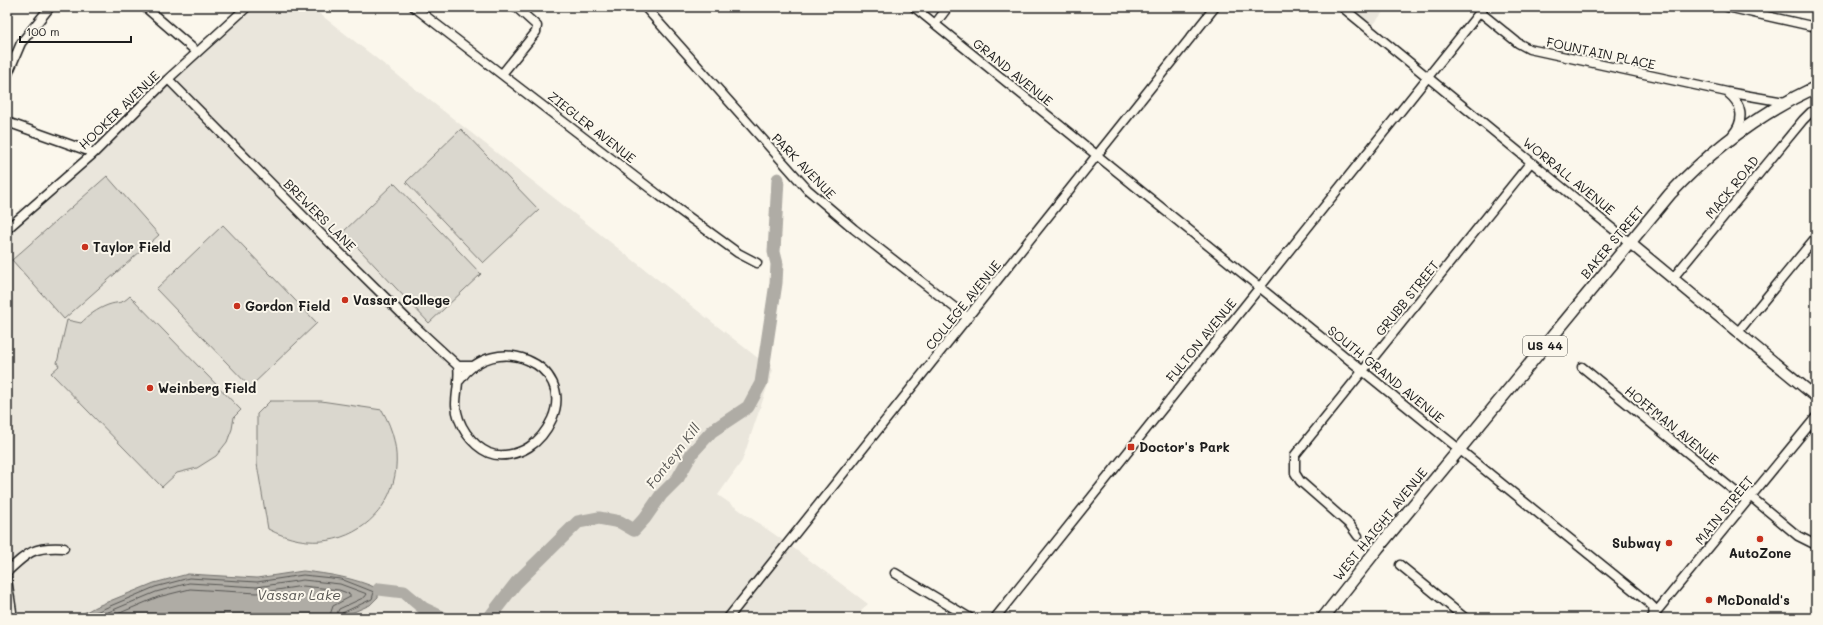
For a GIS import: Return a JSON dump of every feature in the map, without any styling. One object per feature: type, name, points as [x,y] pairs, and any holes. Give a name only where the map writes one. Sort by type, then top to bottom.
[{"type":"highway","name":"BAKER STREET","points":[[1460,449],[1675,190],[1729,140],[1750,124],[1785,102],[1816,87]]},
{"type":"highway","name":"WEST HAIGHT AVENUE","points":[[1323,618],[1340,595],[1460,449]]},
{"type":"main road","name":"WORRALL AVENUE","points":[[1630,243],[1816,397]]},
{"type":"street","points":[[7,76],[21,43],[50,7]]},
{"type":"street","points":[[145,7],[197,52]]},
{"type":"street","name":"HOOKER AVENUE","points":[[7,228],[94,153],[168,79],[247,7]]},
{"type":"street","points":[[502,74],[536,32],[537,26],[533,21],[516,7]]},
{"type":"street","name":"PARK AVENUE","points":[[645,7],[807,189],[854,229],[968,318]]},
{"type":"street","name":"GRAND AVENUE","points":[[914,7],[1097,155]]},
{"type":"street","points":[[935,24],[948,7]]},
{"type":"street","name":"COLLEGE AVENUE","points":[[728,618],[1215,7]]},
{"type":"street","name":"WORRALL AVENUE","points":[[1342,7],[1630,243]]},
{"type":"street","points":[[1727,7],[1816,27]]},
{"type":"street","name":"ZIEGLER AVENUE","points":[[419,9],[660,196],[738,253],[757,262]]},
{"type":"street","name":"FULTON AVENUE","points":[[995,618],[1427,76],[1482,10]]},
{"type":"street","name":"FOUNTAIN PLACE","points":[[1482,10],[1518,43],[1529,49],[1727,92],[1785,102]]},
{"type":"street","name":"BREWERS LANE","points":[[168,79],[324,237],[407,319],[458,366]]},
{"type":"street","points":[[1727,92],[1735,98],[1740,107],[1741,117],[1738,128],[1729,140]]},
{"type":"street","name":"MACK ROAD","points":[[1673,278],[1803,120],[1814,112]]},
{"type":"street","points":[[7,122],[94,153]]},
{"type":"street","name":"SOUTH GRAND AVENUE","points":[[1097,155],[1649,603],[1652,607],[1653,617]]},
{"type":"street","name":"GRUBB STREET","points":[[1358,536],[1350,525],[1300,481],[1295,473],[1294,463],[1296,455],[1300,447],[1364,371],[1531,162]]},
{"type":"street","points":[[1738,332],[1816,237]]},
{"type":"street","points":[[460,380],[472,366],[486,358],[509,355],[527,361],[543,370],[549,376],[556,398],[553,416],[543,435],[528,448],[507,455],[493,455],[479,448],[465,432],[458,415],[456,405],[460,380],[458,366],[472,366]]},
{"type":"street","name":"HOFFMAN AVENUE","points":[[1582,367],[1748,498],[1798,536],[1816,545]]},
{"type":"street","name":"MAIN STREET","points":[[1653,617],[1748,498],[1816,417]]},
{"type":"street","points":[[7,572],[25,556],[38,548],[64,548]]},
{"type":"street","points":[[1400,565],[1465,618]]},
{"type":"street","points":[[895,574],[970,618]]},
{"type":"street","points":[[7,578],[13,618]]},
{"type":"shaded area","name":"Vassar College","points":[[251,7],[311,7],[773,370],[742,461],[718,495],[784,541],[868,604],[861,610],[872,618],[7,618],[7,229],[95,153]]},
{"type":"shaded area","points":[[1342,7],[1387,7],[1370,29]]},
{"type":"shaded area","points":[[461,129],[539,210],[483,263],[406,182]]},
{"type":"shaded area","name":"Taylor Field","points":[[107,176],[159,235],[64,319],[12,260]]},
{"type":"shaded area","points":[[394,183],[481,274],[429,323],[343,232]]},
{"type":"shaded area","name":"Gordon Field","points":[[223,225],[317,323],[250,387],[156,289]]},
{"type":"shaded area","points":[[130,296],[241,410],[234,417],[232,429],[227,442],[216,456],[197,468],[177,473],[162,487],[51,373],[59,366],[57,363],[67,320],[81,323],[100,309],[108,305],[122,302]]},
{"type":"shaded area","points":[[270,401],[321,401],[382,410],[394,440],[396,469],[389,495],[374,516],[353,532],[328,540],[299,540],[268,529],[257,464],[257,414]]},
{"type":"water","name":"Vassar Lake","points":[[303,571],[332,575],[360,582],[379,589],[378,597],[370,605],[340,618],[75,618],[95,607],[154,583],[188,574],[257,578]]},
{"type":"waterway","name":"Fonteyn Kill","points":[[489,618],[516,583],[578,522],[599,518],[620,522],[634,530],[645,518],[661,495],[678,478],[692,453],[712,431],[748,407],[761,383],[776,283],[777,264],[774,252],[778,179]]},
{"type":"waterway","name":"Fonteyn Kill","points":[[379,589],[404,592],[423,608],[444,618]]},
{"type":"place","name":"Taylor Field","points":[[85,247]]},
{"type":"place","name":"Vassar College","points":[[345,300]]},
{"type":"place","name":"Gordon Field","points":[[237,306]]},
{"type":"place","name":"Weinberg Field","points":[[150,388]]},
{"type":"place","name":"Doctor's Park","points":[[1131,447]]},
{"type":"place","name":"AutoZone","points":[[1760,539]]},
{"type":"place","name":"Subway","points":[[1669,543]]},
{"type":"place","name":"McDonald's","points":[[1709,600]]}]
